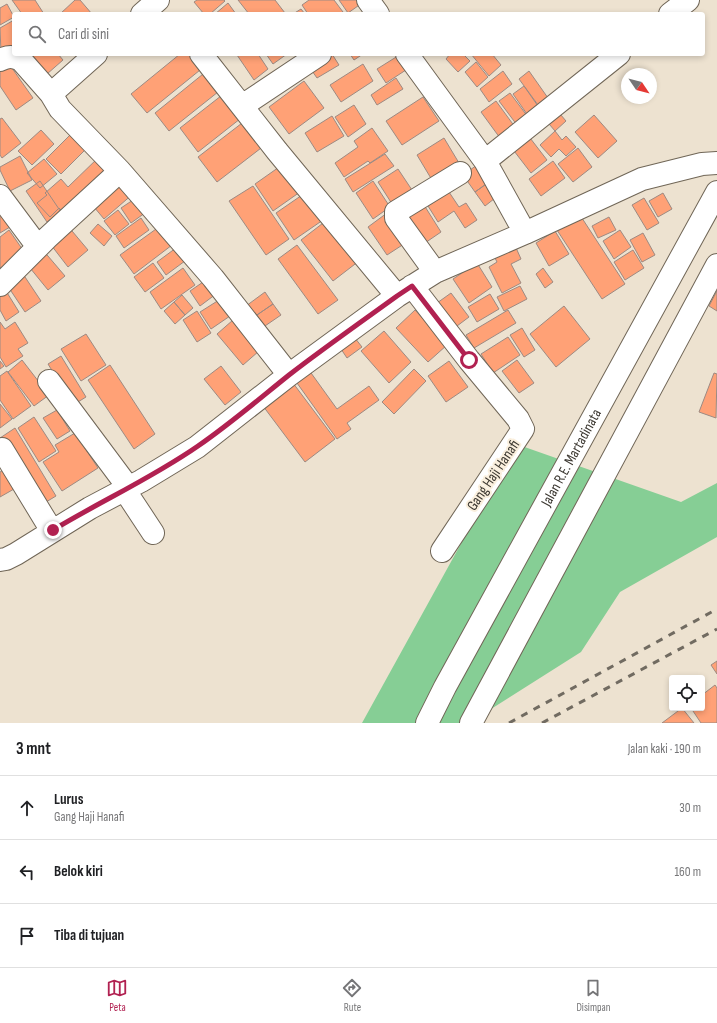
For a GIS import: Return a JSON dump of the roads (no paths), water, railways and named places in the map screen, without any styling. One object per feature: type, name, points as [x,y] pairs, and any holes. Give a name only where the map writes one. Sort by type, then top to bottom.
[{"type":"main road","points":[[144,12],[158,0],[168,12]]},
{"type":"main road","points":[[368,0],[377,12]]},
{"type":"main road","points":[[673,12],[688,0]]},
{"type":"main road","points":[[0,60],[7,56],[21,60],[51,94],[60,109],[120,171],[213,278],[289,375]]},
{"type":"main road","points":[[51,94],[94,56]]},
{"type":"main road","points":[[203,56],[277,151],[404,291]]},
{"type":"main road","points":[[242,106],[317,56]]},
{"type":"main road","points":[[408,56],[485,161],[525,233]]},
{"type":"main road","points":[[485,161],[616,56]]},
{"type":"main road","points":[[0,560],[16,554],[53,530],[197,447],[289,375],[404,291],[435,272],[525,233],[642,179],[702,164],[717,163]]},
{"type":"main road","points":[[0,285],[38,247],[120,171]]},
{"type":"main road","points":[[435,272],[396,218],[396,212],[460,173]]},
{"type":"main road","name":"Jalan R.E. Martadinata","points":[[427,723],[445,687],[717,192]]},
{"type":"main road","points":[[0,196],[38,247]]},
{"type":"main road","points":[[472,723],[494,679],[717,265]]},
{"type":"main road","name":"Gang Haji Hanafi","points":[[404,291],[469,360],[518,419],[523,429],[442,551]]},
{"type":"main road","points":[[49,381],[126,488],[153,533]]},
{"type":"main road","points":[[2,449],[47,523],[53,530]]},
{"type":"railway","points":[[509,723],[717,609]]},
{"type":"railway","points":[[542,723],[717,629]]}]
